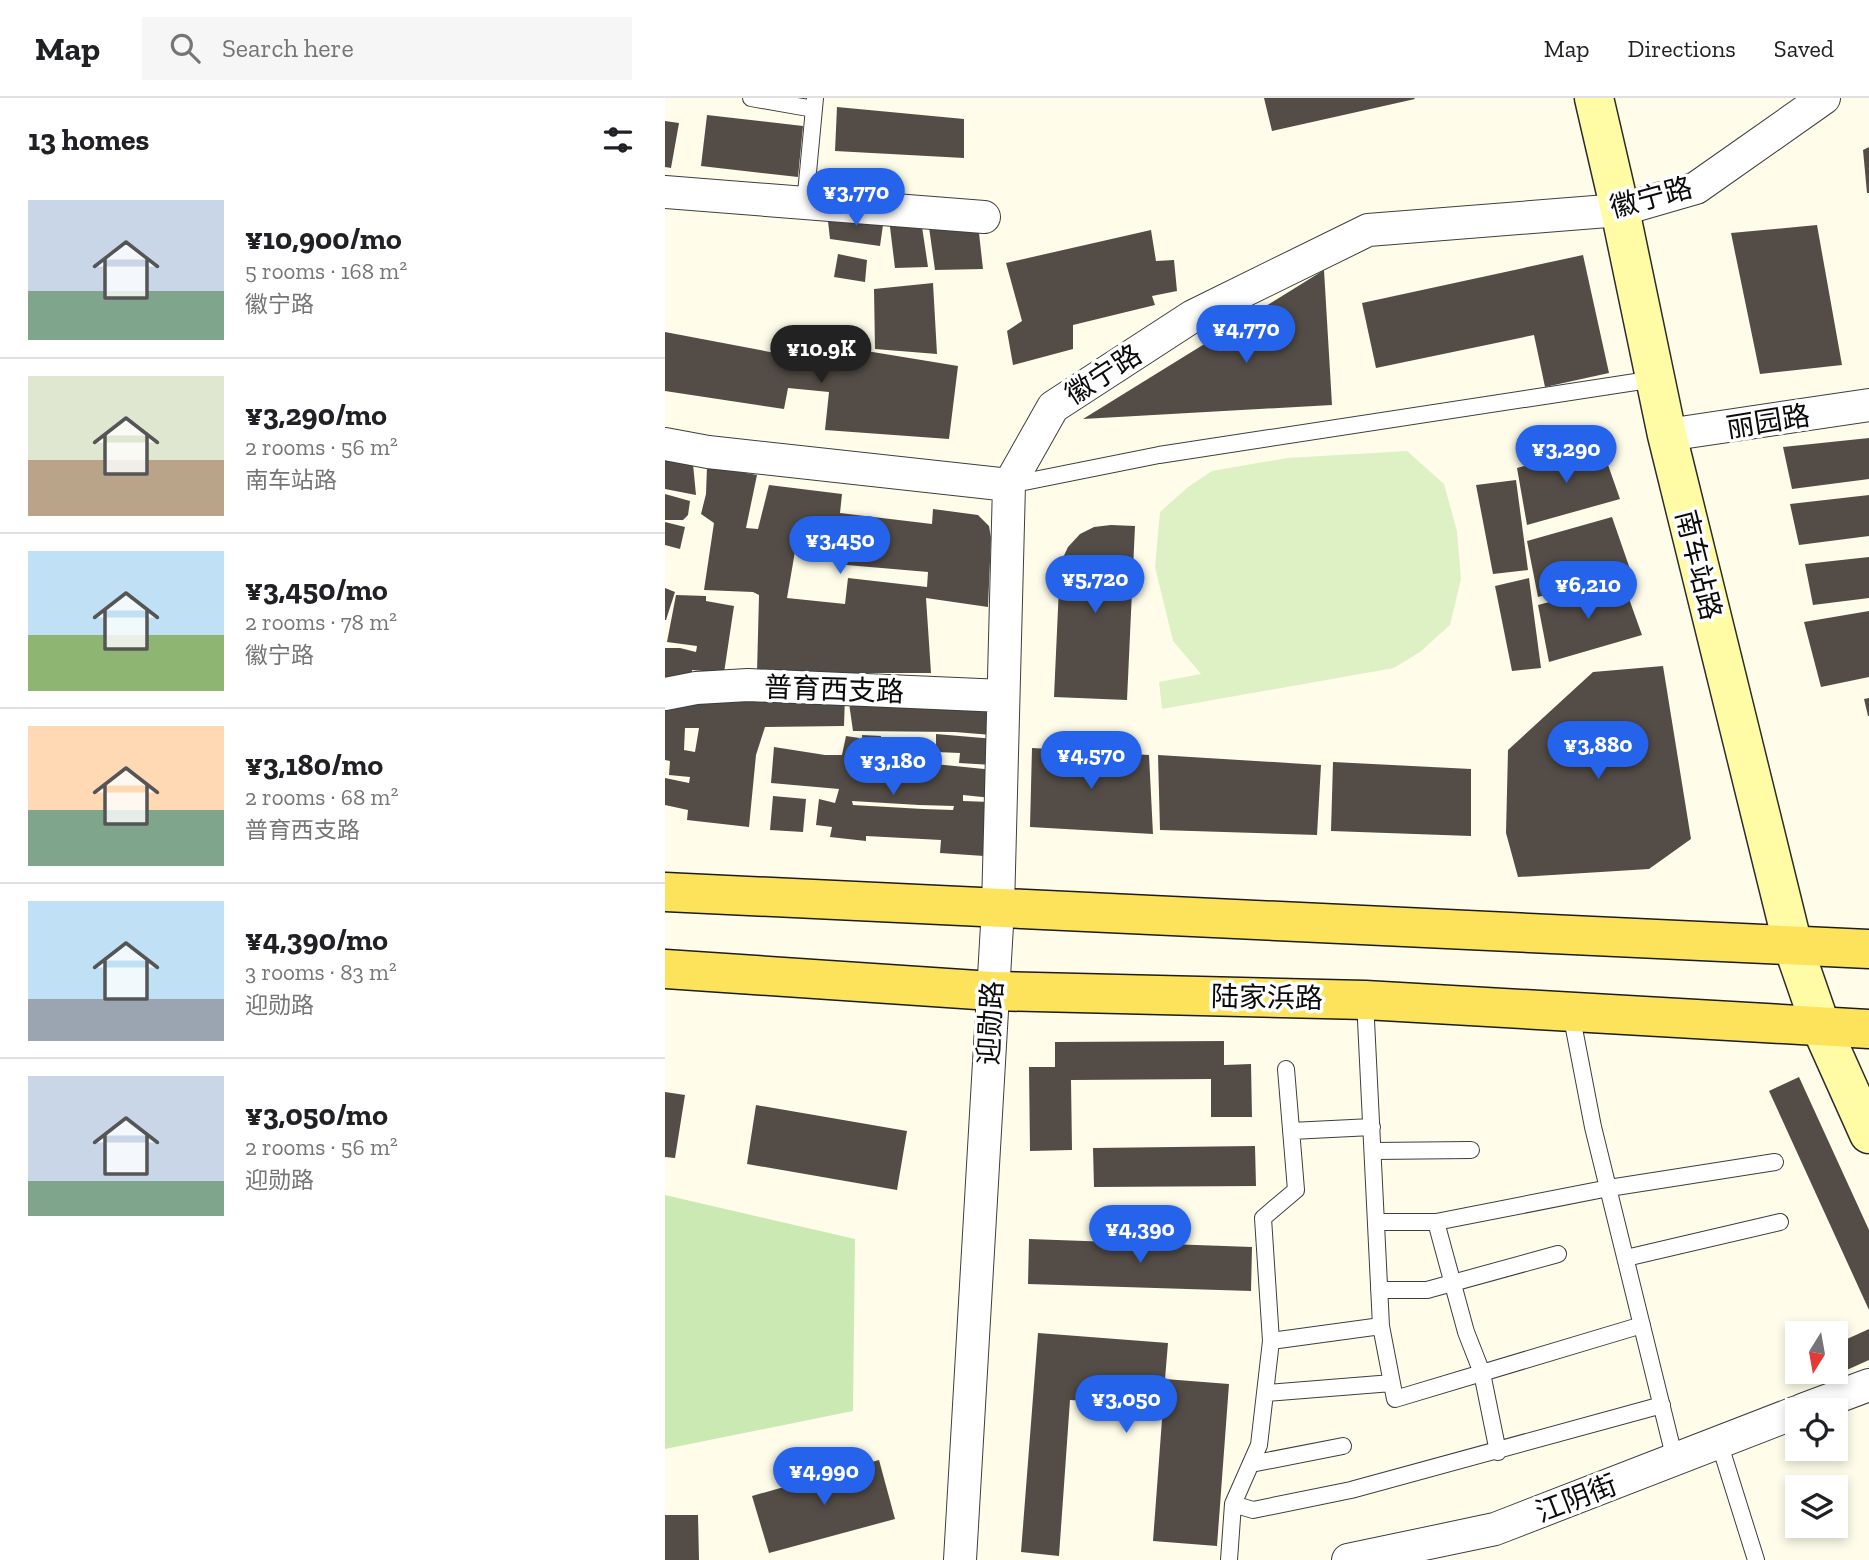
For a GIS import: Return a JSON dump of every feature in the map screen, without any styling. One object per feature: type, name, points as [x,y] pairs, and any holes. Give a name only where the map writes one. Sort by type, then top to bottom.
[{"type":"main road","points":[[665,892],[1869,949]]},
{"type":"main road","name":"陆家浜路","points":[[665,969],[992,991],[1365,1000],[1869,1029]]},
{"type":"street","name":"南车站路","points":[[1594,98],[1667,435],[1793,946],[1821,1027],[1869,1134]]},
{"type":"street","name":"徽宁路","points":[[1009,485],[1053,407],[1193,316],[1368,230],[1620,210],[1696,188],[1824,98]]},
{"type":"street","points":[[665,192],[984,217]]},
{"type":"street","name":"丽园路","points":[[1667,435],[1869,405]]},
{"type":"street","points":[[665,444],[708,452],[1009,485]]},
{"type":"street","name":"迎勋路","points":[[960,1560],[998,908],[1009,485]]},
{"type":"street","name":"普育西支路","points":[[665,694],[696,688],[748,685],[1003,696]]},
{"type":"street","points":[[1834,1398],[1869,1385]]},
{"type":"street","name":"江阴街","points":[[1348,1560],[1475,1547],[1495,1529],[1785,1417]]},
{"type":"lane","points":[[751,98],[814,103],[805,204]]},
{"type":"lane","points":[[1009,485],[1159,455],[1655,379]]},
{"type":"lane","points":[[1365,1000],[1381,1326],[1395,1399],[1642,1325]]},
{"type":"lane","points":[[1571,1013],[1593,1127],[1675,1460]]},
{"type":"lane","points":[[1229,1560],[1233,1504],[1259,1445],[1266,1393],[1271,1341],[1263,1218],[1296,1190],[1286,1069]]},
{"type":"lane","points":[[1291,1131],[1371,1127]]},
{"type":"lane","points":[[1373,1151],[1471,1150]]},
{"type":"lane","points":[[1376,1222],[1436,1222],[1609,1188],[1775,1162]]},
{"type":"lane","points":[[1436,1222],[1466,1332],[1482,1373],[1498,1452]]},
{"type":"lane","points":[[1626,1258],[1780,1222]]},
{"type":"lane","points":[[1380,1290],[1427,1290],[1558,1254]]},
{"type":"lane","points":[[1271,1341],[1381,1326]]},
{"type":"lane","points":[[1266,1393],[1392,1383]]},
{"type":"lane","points":[[1233,1504],[1253,1510],[1351,1490],[1662,1405]]},
{"type":"lane","points":[[1719,1442],[1756,1560]]},
{"type":"lane","points":[[1251,1464],[1343,1446]]},
{"type":"green space","points":[[1407,451],[1444,484],[1457,531],[1461,579],[1450,625],[1420,652],[1394,668],[1162,709],[1159,682],[1201,674],[1173,641],[1155,567],[1160,512],[1188,487],[1212,471],[1287,458]]},
{"type":"green space","points":[[665,1195],[855,1239],[853,1411],[665,1449]]},
{"type":"building","points":[[1264,98],[1414,98],[1415,99],[1272,131]]},
{"type":"building","points":[[837,107],[964,119],[964,158],[835,151]]},
{"type":"building","points":[[707,115],[803,126],[798,177],[701,166]]},
{"type":"building","points":[[665,121],[679,123],[671,168],[665,167]]},
{"type":"building","points":[[1869,147],[1869,193],[1867,193],[1863,150]]},
{"type":"building","points":[[827,212],[884,218],[880,246],[830,239]]},
{"type":"building","points":[[889,219],[921,220],[928,267],[895,268]]},
{"type":"building","points":[[928,220],[978,224],[983,269],[935,270]]},
{"type":"building","points":[[1817,225],[1842,365],[1760,374],[1731,233]]},
{"type":"building","points":[[1151,230],[1156,261],[1174,260],[1177,291],[1152,296],[1155,305],[1073,325],[1073,349],[1013,365],[1007,331],[1022,321],[1006,263]]},
{"type":"building","points":[[838,254],[867,260],[865,282],[834,277]]},
{"type":"building","points":[[1583,255],[1609,373],[1545,387],[1534,335],[1376,368],[1362,303]]},
{"type":"building","points":[[1324,270],[1332,405],[1083,419]]},
{"type":"building","points":[[933,283],[937,354],[875,349],[874,289]]},
{"type":"building","points":[[665,332],[833,364],[836,346],[958,366],[949,439],[825,430],[829,392],[788,388],[784,409],[665,391]]},
{"type":"building","points":[[1869,438],[1869,479],[1792,489],[1783,447]]},
{"type":"building","points":[[1601,445],[1620,499],[1527,525],[1517,468]]},
{"type":"building","points":[[665,454],[693,464],[696,495],[665,489]]},
{"type":"building","points":[[707,466],[757,475],[746,528],[758,529],[769,485],[842,494],[840,513],[932,524],[933,509],[978,515],[989,526],[991,538],[988,607],[926,598],[931,673],[757,673],[759,595],[753,592],[704,590],[714,523],[701,514],[706,494]],"holes":[[[798,534],[837,538],[835,564],[928,572],[927,587],[848,578],[845,604],[787,598]]]},
{"type":"building","points":[[1516,480],[1528,570],[1493,574],[1476,485]]},
{"type":"building","points":[[665,494],[690,501],[688,515],[683,520],[665,520]]},
{"type":"building","points":[[1869,495],[1869,536],[1799,545],[1790,504]]},
{"type":"building","points":[[1612,517],[1631,572],[1538,597],[1527,541]]},
{"type":"building","points":[[665,522],[685,527],[680,549],[665,545]]},
{"type":"building","points":[[1135,526],[1127,700],[1054,697],[1060,564],[1068,547],[1080,534],[1094,527]]},
{"type":"building","points":[[1869,557],[1869,598],[1813,605],[1805,564]]},
{"type":"building","points":[[1529,578],[1541,668],[1512,671],[1495,586]]},
{"type":"building","points":[[1623,582],[1642,635],[1549,662],[1538,605]]},
{"type":"building","points":[[665,588],[675,592],[666,620],[665,620]]},
{"type":"building","points":[[676,595],[706,596],[706,601],[734,606],[724,673],[692,670],[692,680],[665,685],[665,648],[696,652],[697,646],[667,642]]},
{"type":"building","points":[[1869,611],[1869,677],[1821,687],[1804,622]]},
{"type":"building","points":[[1663,666],[1691,839],[1649,869],[1518,877],[1506,833],[1508,750],[1593,672]]},
{"type":"building","points":[[845,695],[844,726],[765,727],[756,755],[749,827],[687,820],[688,810],[665,805],[665,778],[689,783],[690,777],[669,775],[670,761],[665,760],[665,699]],"holes":[[[685,728],[699,728],[695,752],[684,750]]]},
{"type":"building","points":[[848,696],[991,698],[992,735],[853,731]]},
{"type":"building","points":[[1869,698],[1869,716],[1868,716],[1864,699]]},
{"type":"building","points":[[936,734],[995,739],[993,765],[959,763],[960,753],[936,752]]},
{"type":"building","points":[[862,735],[881,736],[880,750],[863,749]]},
{"type":"building","points":[[846,736],[859,738],[856,756],[994,770],[992,798],[963,795],[963,801],[990,802],[984,856],[940,853],[941,840],[866,836],[866,841],[830,837],[832,827],[816,825],[819,799],[835,803],[839,789],[771,783],[774,747],[842,755]],"holes":[[[852,801],[954,806],[953,810],[923,809],[853,805]]]},
{"type":"building","points":[[1032,748],[1149,755],[1153,834],[1030,827]]},
{"type":"building","points":[[1158,755],[1321,765],[1317,835],[1160,830]]},
{"type":"building","points":[[1333,762],[1471,769],[1471,836],[1331,831]]},
{"type":"building","points":[[773,796],[806,799],[803,832],[770,830]]},
{"type":"building","points":[[1224,1041],[1224,1065],[1251,1064],[1252,1117],[1211,1117],[1211,1079],[1071,1080],[1072,1150],[1030,1151],[1029,1067],[1055,1067],[1055,1042]]},
{"type":"building","points":[[1799,1077],[1869,1230],[1869,1310],[1769,1091]]},
{"type":"building","points":[[665,1092],[685,1095],[675,1158],[665,1157]]},
{"type":"building","points":[[756,1105],[907,1131],[897,1190],[747,1164]]},
{"type":"building","points":[[1255,1146],[1256,1186],[1094,1187],[1093,1148]]},
{"type":"building","points":[[1029,1239],[1252,1247],[1251,1291],[1028,1284]]},
{"type":"building","points":[[1869,1329],[1869,1360],[1848,1369],[1848,1339]]},
{"type":"building","points":[[1038,1333],[1168,1343],[1165,1379],[1229,1384],[1217,1546],[1153,1541],[1163,1406],[1070,1400],[1059,1556],[1021,1552]]},
{"type":"building","points":[[879,1460],[895,1519],[769,1553],[752,1496]]},
{"type":"building","points":[[665,1515],[698,1515],[699,1560],[665,1560]]}]
